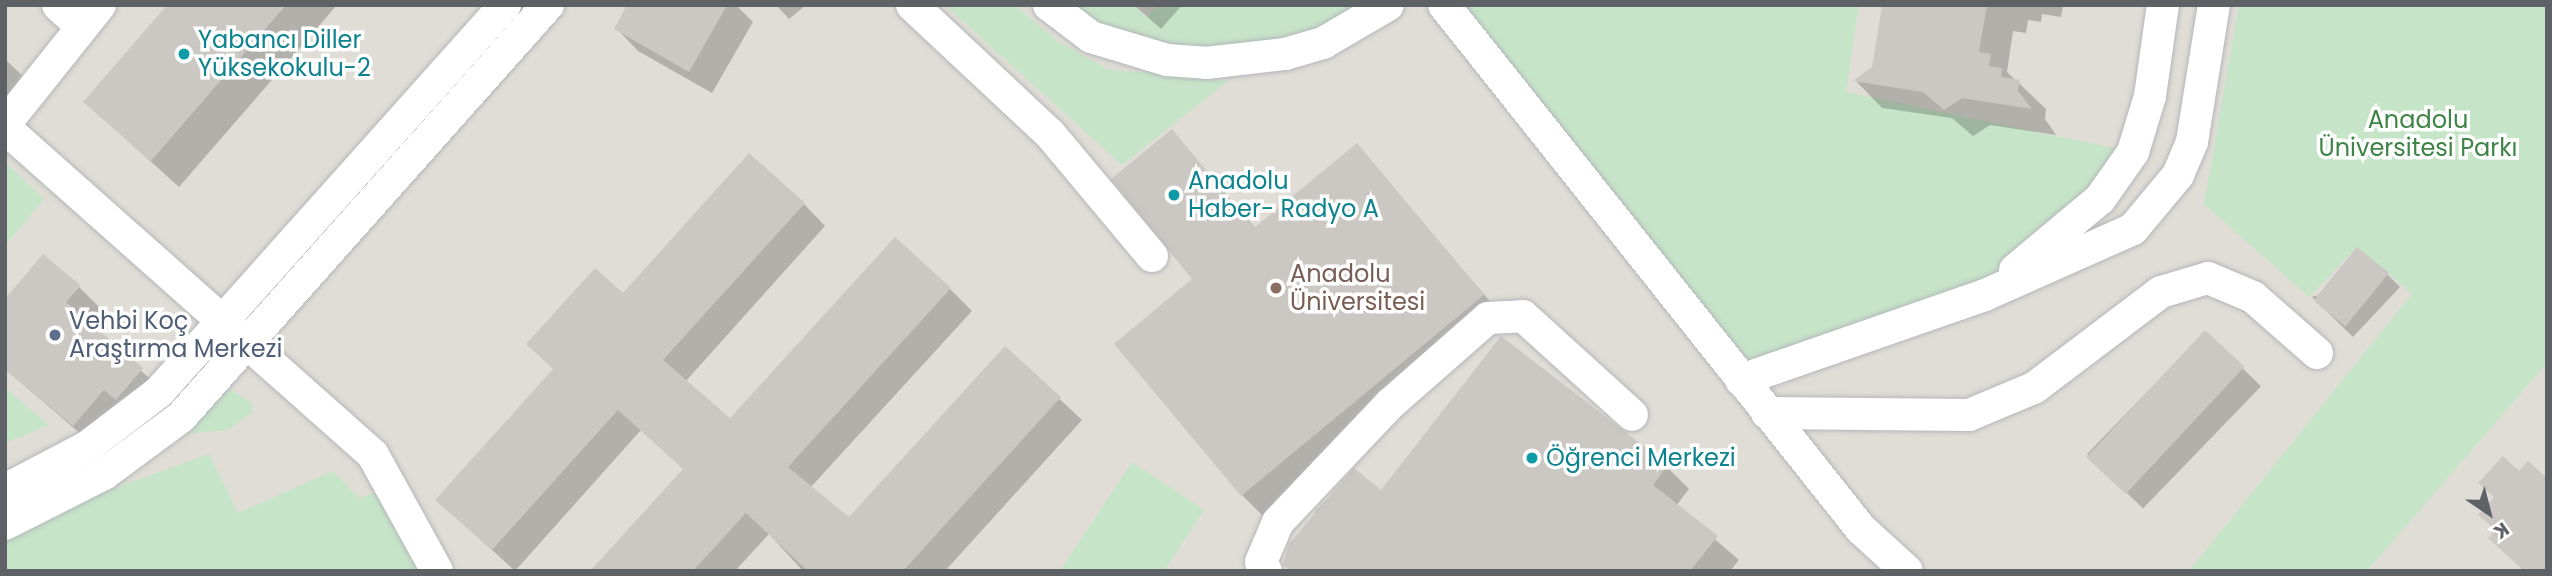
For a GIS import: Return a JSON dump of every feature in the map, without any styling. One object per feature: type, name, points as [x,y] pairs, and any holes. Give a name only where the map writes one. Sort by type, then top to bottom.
[{"type":"street","points":[[58,5],[91,16],[5,126],[224,327],[373,455],[437,571]]},
{"type":"street","points":[[5,490],[87,447],[159,393],[224,327],[505,5]]},
{"type":"street","points":[[5,524],[104,474],[181,417],[248,348],[548,5]]},
{"type":"street","points":[[912,5],[1050,134],[1152,256]]},
{"type":"street","points":[[1049,5],[1091,37],[1115,46],[1206,63],[1310,47],[1388,5]]},
{"type":"street","points":[[1444,5],[1861,529],[1907,571]]},
{"type":"street","points":[[1984,295],[2100,200],[2118,177],[2144,125],[2164,5]]},
{"type":"street","points":[[1741,380],[1984,295],[2133,229],[2158,204],[2192,142],[2214,5]]},
{"type":"street","points":[[1767,413],[1969,415],[2034,388],[2161,292],[2208,278],[2253,297],[2317,354]]},
{"type":"street","points":[[1266,571],[1261,562],[1278,522],[1390,404],[1488,318],[1523,316],[1632,415]]},
{"type":"shaded area","name":"Anadolu Üniversitesi","points":[[5,5],[2547,5],[2547,571],[5,571]]},
{"type":"green space","points":[[945,5],[1015,5],[1058,42],[1108,69],[1228,81],[1122,165]]},
{"type":"green space","points":[[1049,5],[1134,5],[1147,17],[1158,5],[1388,5],[1359,26],[1206,63]]},
{"type":"green space","points":[[1444,5],[1859,5],[1846,92],[2133,152],[1985,295],[1741,380]]},
{"type":"green space","name":"Anadolu Üniversitesi Parkı","points":[[2239,5],[2547,5],[2547,363],[2367,571],[2189,571],[2412,294],[2357,247],[2309,297],[2204,204]]},
{"type":"green space","points":[[5,162],[44,199],[5,246]]},
{"type":"green space","points":[[224,386],[251,402],[253,412],[228,430],[184,434]]},
{"type":"green space","points":[[5,388],[49,425],[5,443]]},
{"type":"green space","points":[[209,454],[238,513],[333,471],[359,498],[391,487],[437,571],[5,571],[5,528]]},
{"type":"green space","points":[[1132,462],[1204,510],[1164,571],[1060,571]]},
{"type":"building","name":"Yabancı Diller Yüksekokulu-2","points":[[167,5],[286,5],[151,161],[83,102]]},
{"type":"building","points":[[627,5],[727,5],[689,72],[614,29]]},
{"type":"building","points":[[1882,5],[1987,5],[1979,52],[1991,54],[1989,66],[2002,68],[2001,77],[2020,80],[2018,91],[2032,109],[1962,98],[1944,110],[1923,92],[1853,81],[1872,67]]},
{"type":"building","points":[[1172,129],[1254,228],[1357,143],[1484,295],[1241,496],[1114,344],[1192,279],[1111,179]]},
{"type":"building","points":[[749,153],[805,203],[663,360],[730,418],[895,237],[951,288],[788,467],[849,517],[1005,346],[1061,397],[903,571],[808,571],[746,513],[693,571],[590,571],[683,469],[618,410],[492,550],[435,500],[553,369],[526,344],[595,268],[623,293]]},
{"type":"building","points":[[2357,247],[2389,273],[2345,326],[2314,301]]},
{"type":"building","name":"Vehbi Koç Araştırma Merkezi","points":[[43,254],[80,285],[66,302],[143,368],[116,400],[104,390],[73,426],[5,369],[5,299]]},
{"type":"building","points":[[2205,330],[2244,367],[2126,494],[2086,457]]},
{"type":"building","name":"Öğrenci Merkezi","points":[[1501,336],[1668,465],[1653,485],[1718,536],[1690,571],[1291,571],[1283,565],[1289,544],[1354,468],[1381,490]]},
{"type":"building","points":[[2503,456],[2519,471],[2528,461],[2547,478],[2547,571],[2524,571],[2488,538],[2496,530],[2478,515],[2494,497],[2478,483]]},
{"type":"place","name":"Yabancı Diller Yüksekokulu-2","points":[[184,54]]},
{"type":"place","name":"Anadolu Haber- Radyo A","points":[[1174,195]]},
{"type":"place","name":"Anadolu Üniversitesi","points":[[1276,288]]},
{"type":"place","name":"Vehbi Koç Araştırma Merkezi","points":[[55,335]]},
{"type":"place","name":"Öğrenci Merkezi","points":[[1532,458]]}]
